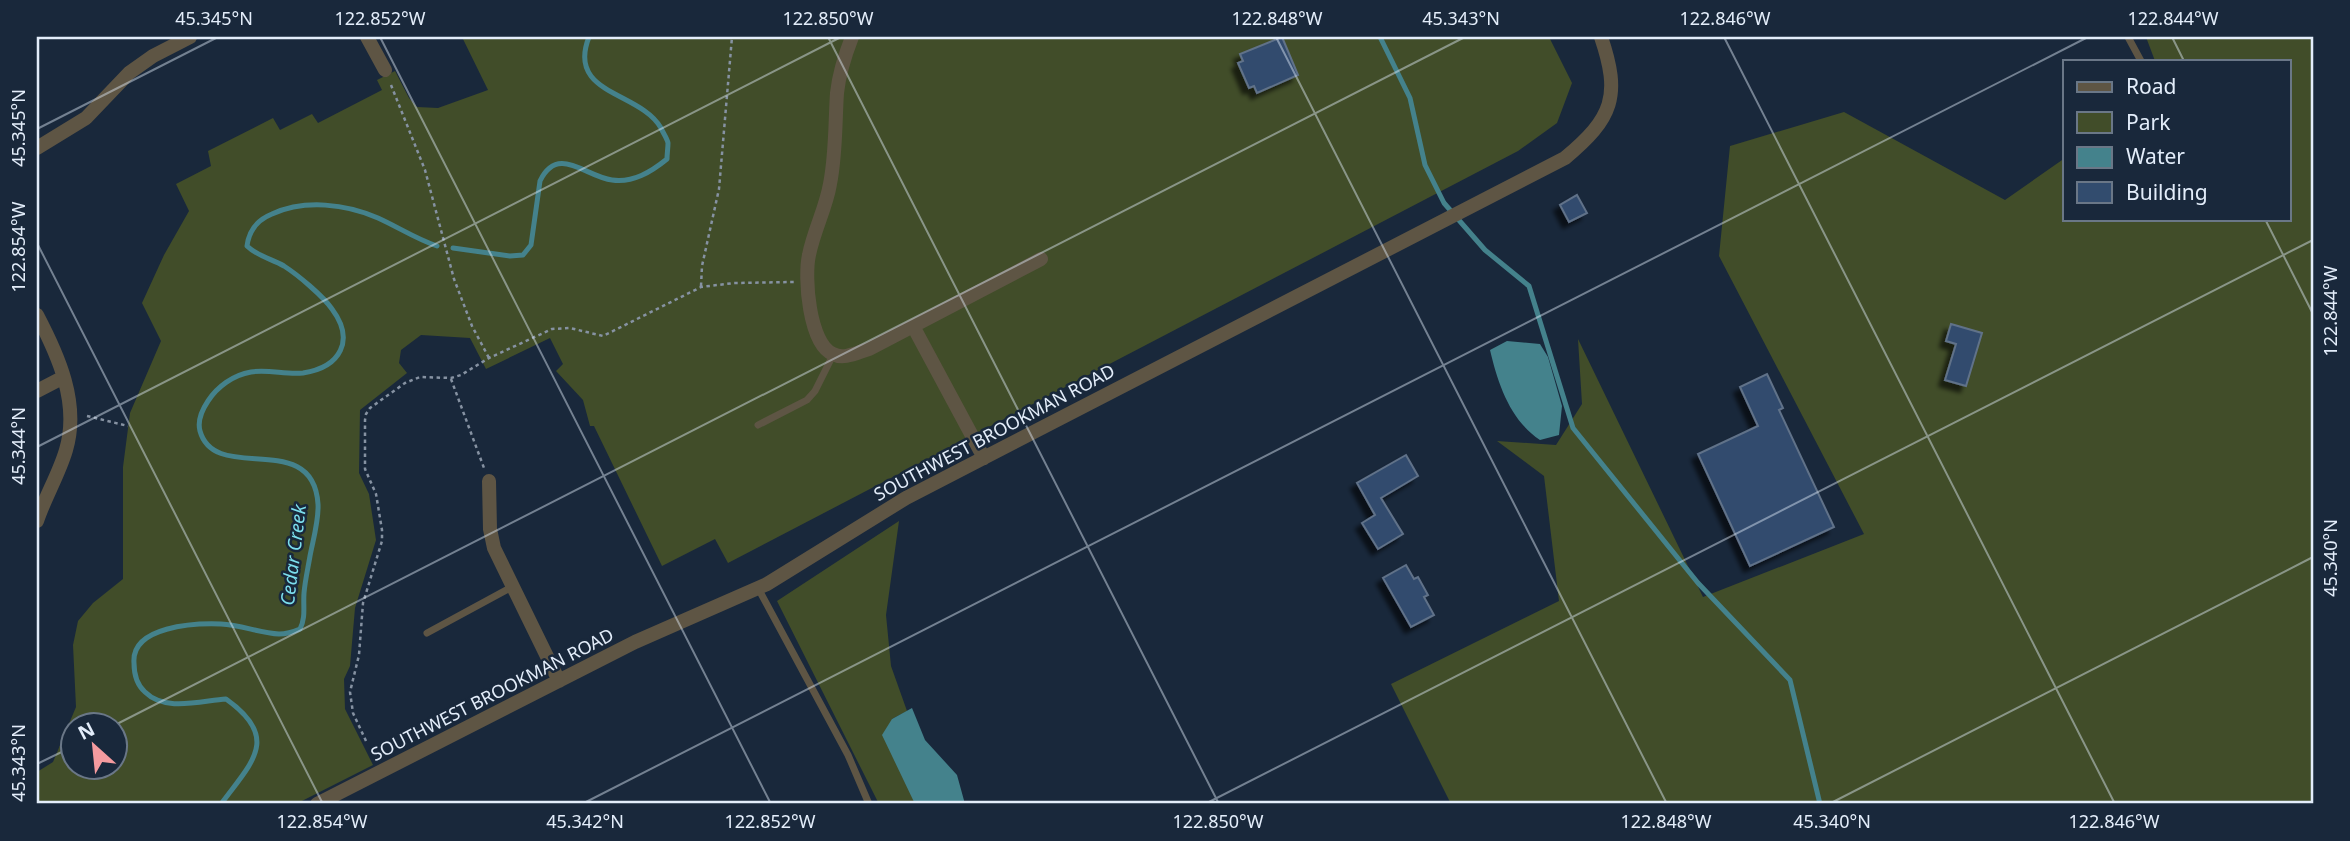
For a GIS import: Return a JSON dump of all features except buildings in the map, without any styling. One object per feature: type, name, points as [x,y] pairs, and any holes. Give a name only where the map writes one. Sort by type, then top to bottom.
[{"type":"street","points":[[37,148],[86,118],[128,73],[153,56],[190,37]]},
{"type":"street","points":[[368,37],[385,70]]},
{"type":"street","points":[[852,37],[837,92],[830,186],[808,258],[806,282],[816,331],[822,345],[833,355],[850,355],[869,349],[1041,259]]},
{"type":"street","name":"SOUTHWEST BROOKMAN ROAD","points":[[317,804],[680,621],[758,588],[790,571],[906,498],[1566,158],[1589,138],[1606,115],[1611,91],[1611,68],[1605,38]]},
{"type":"street","points":[[37,315],[57,354],[70,399],[66,449],[37,521]]},
{"type":"street","points":[[914,326],[984,458]]},
{"type":"street","points":[[37,391],[62,378]]},
{"type":"street","points":[[489,481],[492,539],[512,587],[559,681]]},
{"type":"lane","points":[[2128,37],[2140,60]]},
{"type":"lane","points":[[758,425],[807,400],[815,391],[833,355]]},
{"type":"lane","points":[[428,633],[512,587]]},
{"type":"lane","points":[[758,588],[848,755],[869,804]]},
{"type":"path","points":[[701,287],[702,266],[719,189],[732,37]]},
{"type":"path","points":[[385,70],[425,170],[454,279],[472,326],[489,358]]},
{"type":"path","points":[[366,741],[353,713],[350,692],[359,655],[363,603],[382,541],[382,530],[376,494],[365,469],[366,414],[405,383],[420,377],[451,378],[461,375],[489,358],[552,329],[570,328],[603,336],[701,287],[734,282],[806,282]]},
{"type":"path","points":[[451,378],[489,481]]},
{"type":"path","points":[[70,412],[128,426]]},
{"type":"green space","points":[[462,37],[1549,37],[1572,83],[1557,123],[1518,151],[728,563],[715,539],[662,566],[594,426],[590,426],[583,400],[556,371],[563,364],[550,338],[486,369],[470,338],[421,335],[401,350],[399,363],[407,373],[360,410],[359,473],[369,494],[376,540],[355,608],[350,666],[344,679],[345,709],[373,765],[296,804],[37,804],[37,772],[53,762],[60,745],[60,782],[130,782],[130,712],[74,712],[76,707],[73,645],[78,621],[93,603],[123,579],[123,467],[130,413],[161,341],[142,303],[164,255],[189,211],[176,184],[211,166],[208,151],[273,118],[280,130],[312,114],[318,123],[382,90],[377,80],[395,71],[409,98],[417,107],[438,108],[488,90]]},
{"type":"green space","points":[[2146,37],[2313,37],[2313,804],[1451,804],[1391,684],[1559,601],[1544,476],[1497,441],[1556,445],[1582,404],[1578,339],[1703,597],[1864,534],[1719,256],[1730,146],[1844,112],[2005,200],[2063,159],[2063,220],[2290,220],[2290,60],[2155,60]]},
{"type":"green space","points":[[899,521],[886,615],[891,666],[907,711],[892,719],[915,804],[879,804],[777,601]]},
{"type":"water","points":[[1507,341],[1540,344],[1548,357],[1562,406],[1559,435],[1540,440],[1513,412],[1497,376],[1490,350]]},
{"type":"water","points":[[912,708],[925,740],[957,775],[965,804],[915,804],[882,735],[892,719]]},
{"type":"waterway","name":"Cedar Creek","points":[[453,248],[510,256],[523,255],[531,245],[540,181],[547,170],[555,165],[573,166],[602,178],[627,180],[641,176],[667,159],[667,141],[651,116],[596,82],[588,70],[585,56],[589,37]]},
{"type":"waterway","points":[[1380,37],[1410,98],[1425,165],[1444,203],[1485,250],[1529,286],[1573,428],[1698,583],[1790,680],[1820,804]]},
{"type":"waterway","name":"Cedar Creek","points":[[221,804],[251,763],[257,738],[253,726],[243,713],[226,699],[173,704],[153,698],[139,686],[136,679],[136,651],[143,641],[153,634],[181,626],[221,624],[279,634],[300,629],[304,616],[305,584],[318,517],[318,504],[312,481],[300,468],[282,462],[243,458],[209,447],[200,431],[200,419],[212,396],[232,379],[257,371],[303,373],[316,370],[335,358],[343,341],[339,320],[328,304],[290,270],[247,246],[250,235],[262,219],[272,214],[298,206],[325,205],[366,213],[437,246]]}]
